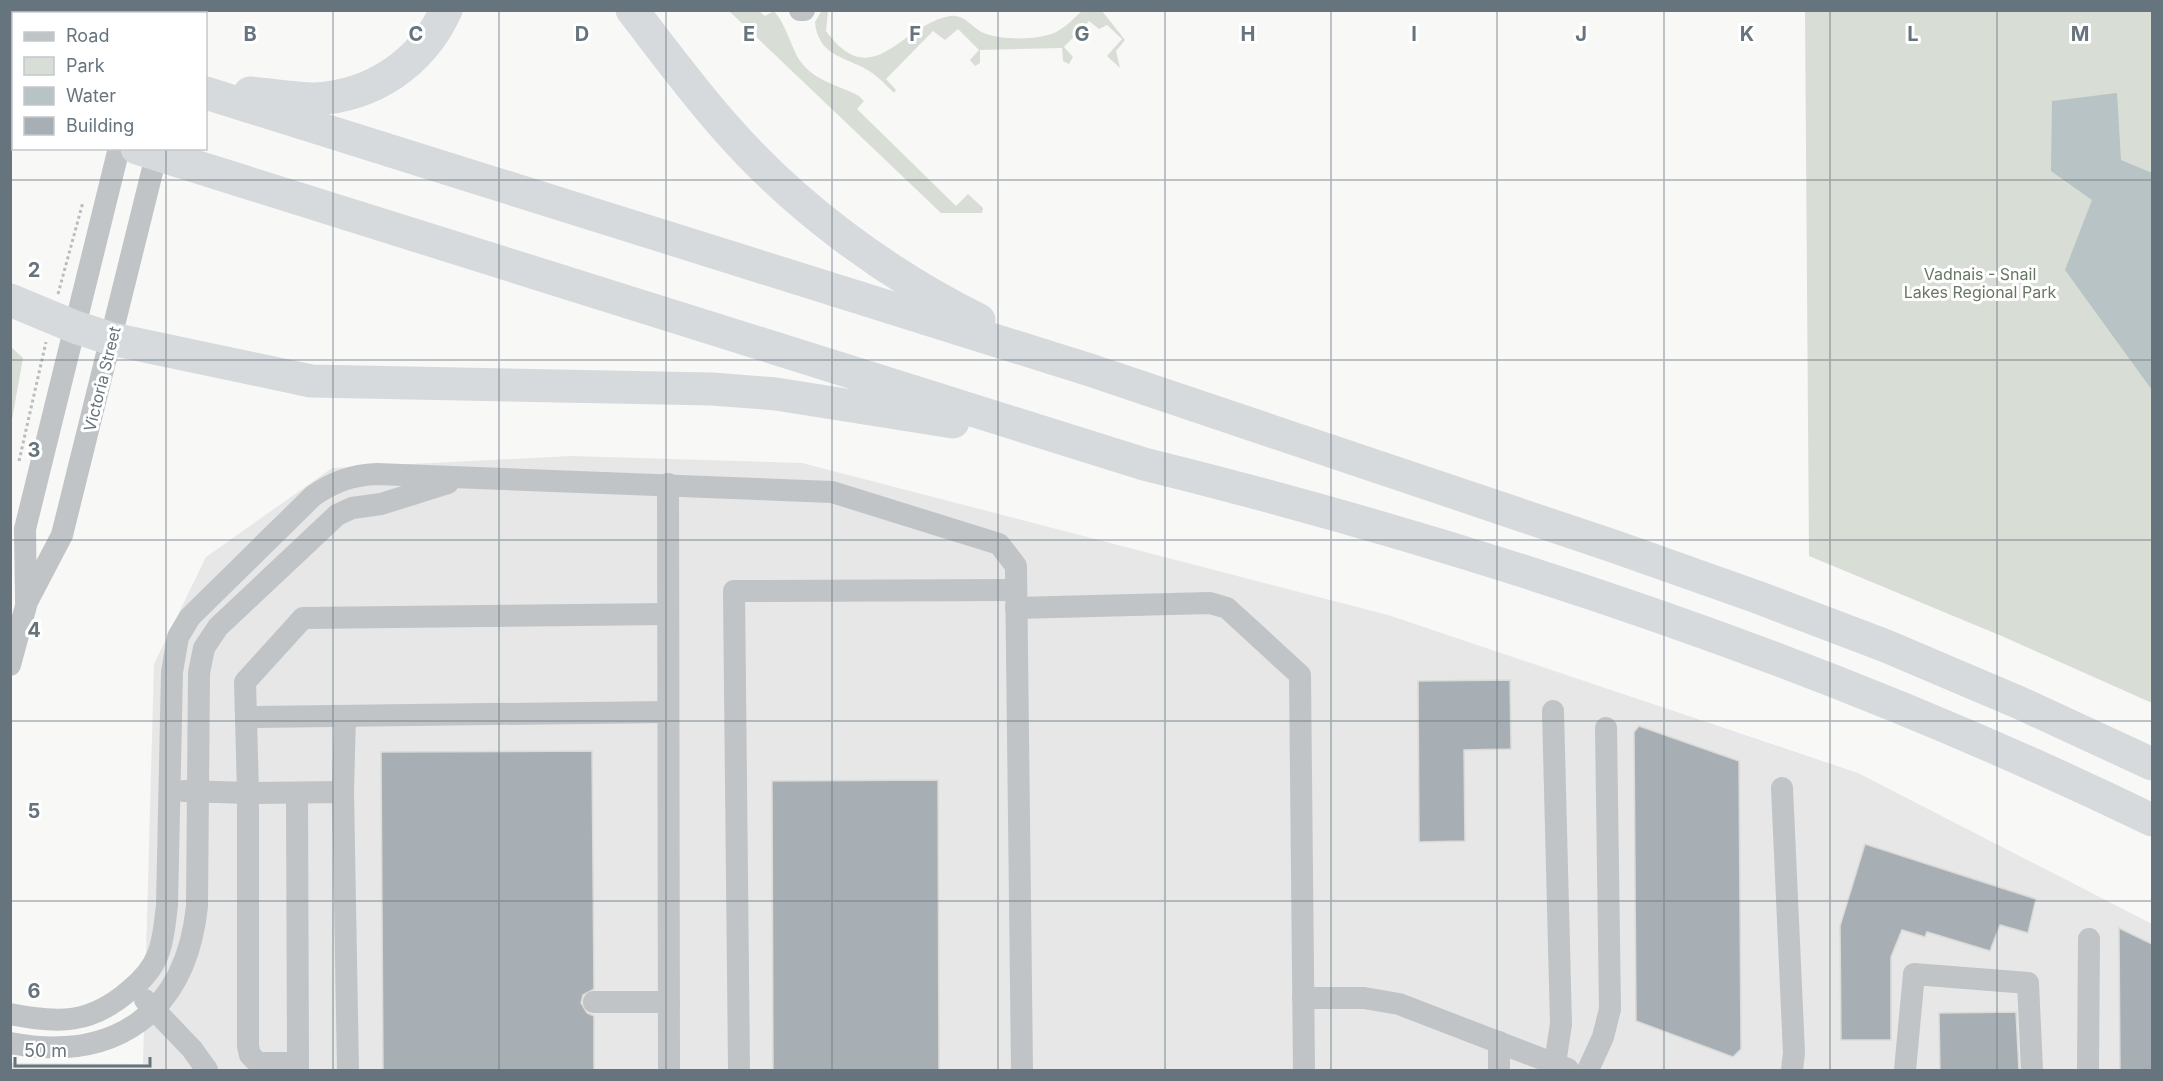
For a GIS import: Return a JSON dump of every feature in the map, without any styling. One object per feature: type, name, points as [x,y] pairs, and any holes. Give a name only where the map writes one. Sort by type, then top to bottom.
[{"type":"highway","points":[[207,92],[313,99],[338,97],[362,90],[383,81],[406,65],[426,45],[446,10]]},
{"type":"highway","points":[[632,10],[726,129],[778,180],[828,223],[924,290],[968,315],[1090,370]]},
{"type":"highway","points":[[207,92],[1090,370],[1757,597],[2000,694],[2152,764]]},
{"type":"highway","points":[[143,150],[1114,455],[1412,535],[1669,618],[1812,671],[1952,729],[2152,820]]},
{"type":"highway","points":[[10,300],[75,327],[112,339],[312,381],[712,388],[777,394],[949,421],[1025,440],[1114,455]]},
{"type":"street","name":"Victoria Street","points":[[27,602],[26,529],[118,150]]},
{"type":"street","name":"Victoria Street","points":[[10,665],[27,602],[62,534],[158,150]]},
{"type":"street","points":[[10,1014],[34,1019],[72,1020],[111,1006],[133,988],[151,968],[163,935],[167,905],[172,672],[175,650],[183,626],[199,606],[313,496],[328,485],[362,475],[668,484],[831,492],[999,544],[1016,566],[1022,1071]]},
{"type":"street","points":[[10,1043],[55,1049],[98,1043],[121,1034],[154,1010],[173,985],[187,958],[194,936],[201,660],[204,648],[218,627],[337,515],[352,508],[381,504],[462,478]]},
{"type":"street","points":[[668,484],[669,1071]]},
{"type":"street","points":[[739,1071],[734,591],[1210,603],[1227,608],[1300,675],[1304,1071]]},
{"type":"street","points":[[297,793],[298,1067],[258,1063],[250,1055],[248,1046],[248,793],[245,682],[303,618],[668,614]]},
{"type":"street","points":[[1303,998],[1364,998],[1399,1004],[1564,1067],[1553,711]]},
{"type":"street","points":[[246,717],[668,712]]},
{"type":"street","points":[[345,716],[343,792],[348,1071]]},
{"type":"street","points":[[1588,1071],[1603,1037],[1610,1009],[1606,728]]},
{"type":"street","points":[[1782,788],[1794,1053],[1792,1071]]},
{"type":"street","points":[[170,790],[248,793],[343,792]]},
{"type":"street","points":[[2088,1071],[2089,939]]},
{"type":"street","points":[[1905,1071],[1914,975],[2028,983],[2032,1071]]},
{"type":"street","points":[[133,988],[192,1049],[207,1071]]},
{"type":"street","points":[[594,1002],[669,1002]]},
{"type":"street","points":[[1499,1042],[1499,1071]]},
{"type":"shaded area","points":[[571,456],[802,463],[1388,615],[1858,773],[2152,924],[2152,1070],[11,1070],[11,1063],[143,1064],[154,664],[206,557],[332,468]]},
{"type":"green space","points":[[822,10],[828,11],[826,31],[843,49],[858,57],[873,57],[887,51],[932,22],[950,16],[961,17],[986,34],[1020,38],[1054,33],[1082,11],[1102,11],[1125,40],[1116,51],[1120,68],[1107,56],[1122,39],[1107,25],[1099,29],[1089,21],[1064,47],[1073,57],[1069,64],[1063,61],[1062,48],[980,50],[980,63],[975,66],[970,60],[979,50],[958,29],[945,40],[933,31],[886,79],[896,90],[894,93],[872,73],[839,57],[826,47],[817,33],[815,22]]},
{"type":"green space","points":[[729,11],[759,11],[765,16],[774,11],[797,56],[810,71],[825,81],[859,96],[864,101],[857,109],[956,206],[968,194],[983,208],[982,213],[941,213]]},
{"type":"green space","name":"Vadnais - Snail Lakes Regional Park","points":[[1805,11],[2152,11],[2152,703],[2004,637],[1809,556]]},
{"type":"green space","points":[[11,347],[23,358],[11,425]]},
{"type":"water","points":[[2117,93],[2121,160],[2152,173],[2152,390],[2065,270],[2092,200],[2051,171],[2052,101]]},
{"type":"building","points":[[1510,680],[1511,749],[1464,750],[1465,841],[1419,842],[1418,681]]},
{"type":"building","points":[[1639,726],[1739,761],[1741,1049],[1733,1057],[1636,1021],[1634,732]]},
{"type":"building","points":[[592,751],[594,989],[583,995],[581,1003],[587,1013],[594,1016],[594,1071],[383,1071],[381,752]]},
{"type":"building","points":[[938,780],[939,1071],[773,1071],[772,781]]},
{"type":"building","points":[[1865,844],[2036,899],[2028,933],[2000,925],[1990,951],[1927,932],[1925,937],[1902,930],[1891,957],[1891,1040],[1841,1040],[1840,926]]},
{"type":"building","points":[[2119,928],[2152,944],[2152,1071],[2120,1071]]},
{"type":"building","points":[[2016,1012],[2019,1071],[1940,1071],[1939,1013]]}]
